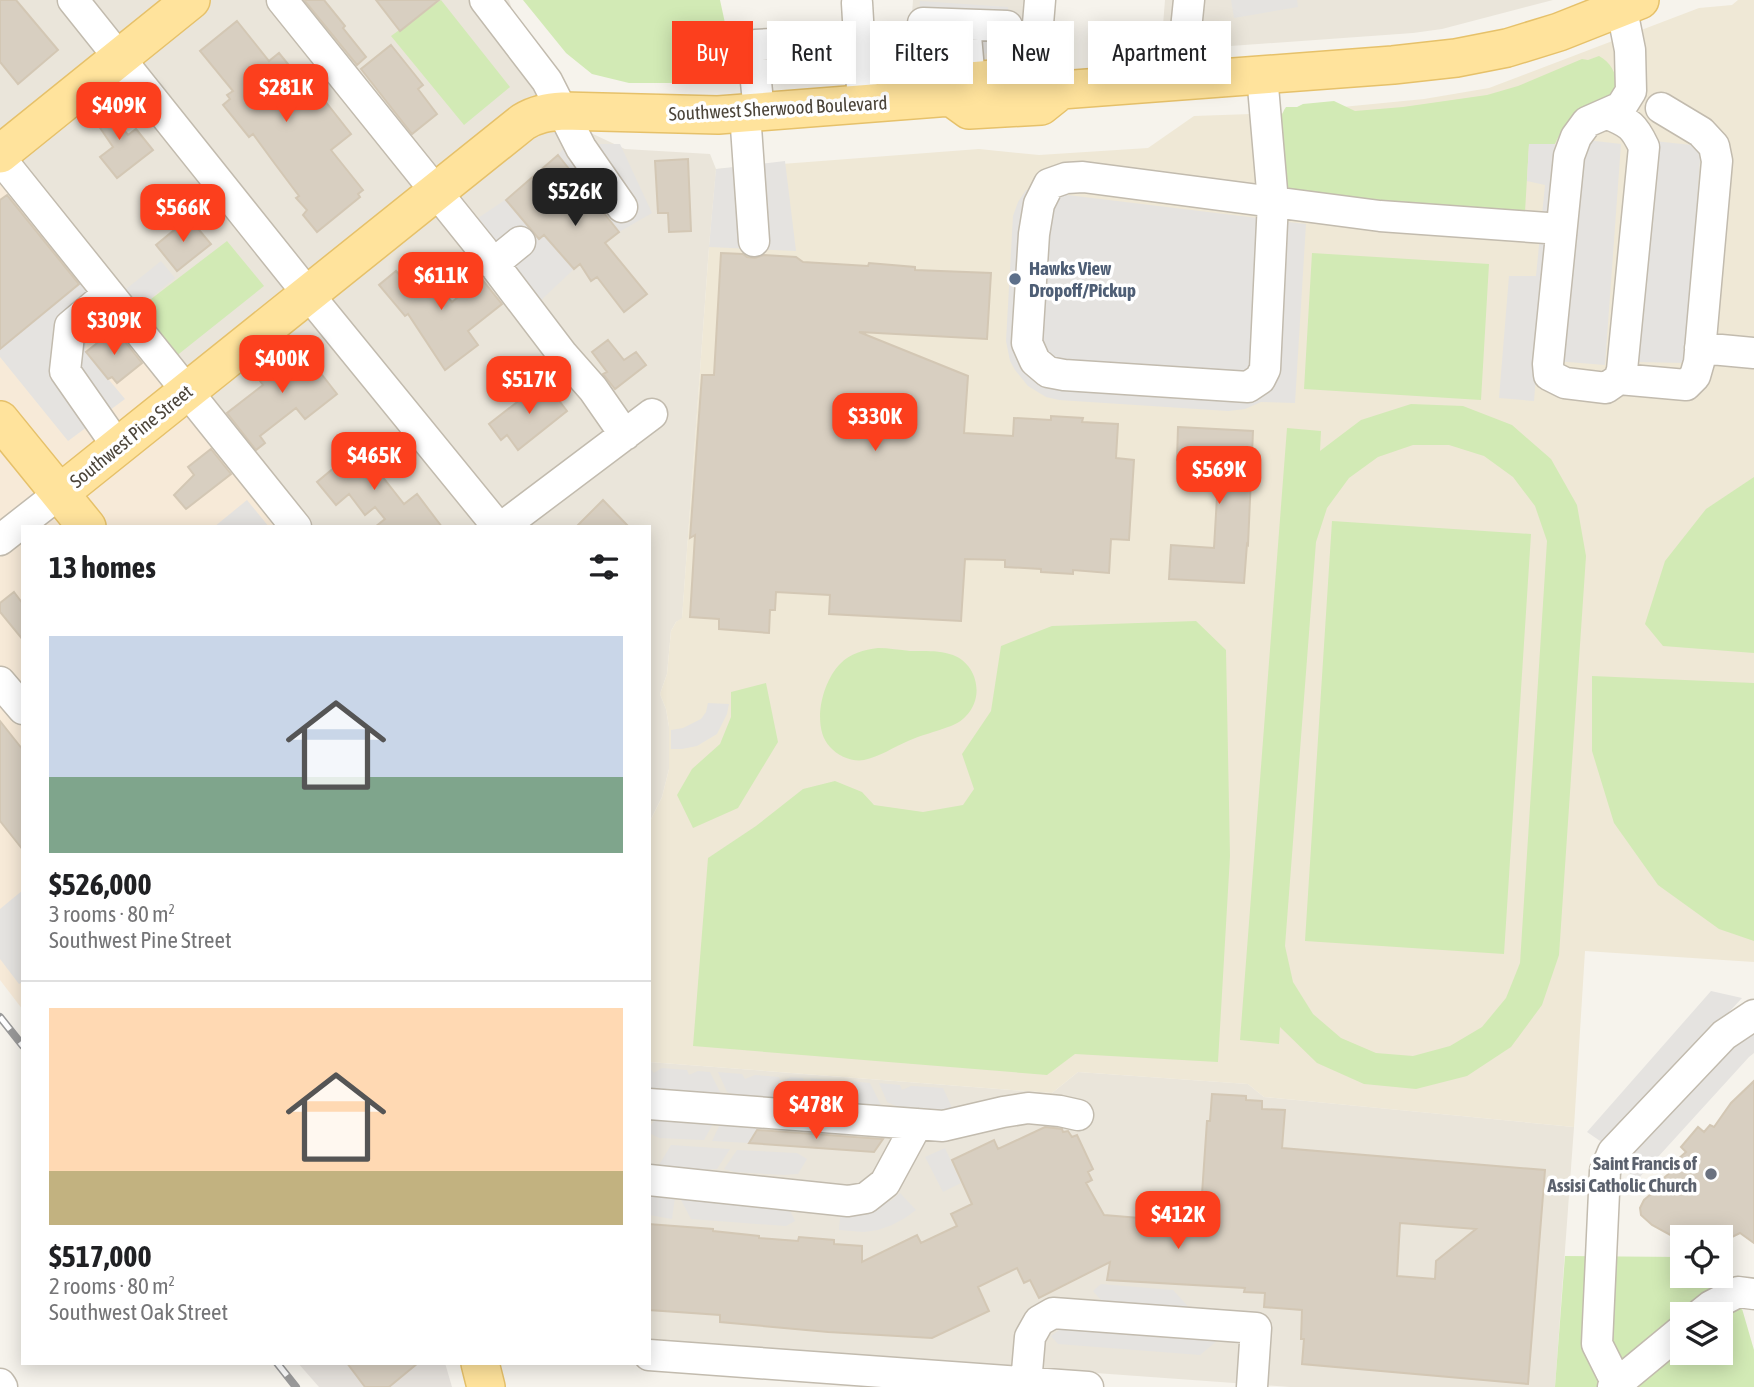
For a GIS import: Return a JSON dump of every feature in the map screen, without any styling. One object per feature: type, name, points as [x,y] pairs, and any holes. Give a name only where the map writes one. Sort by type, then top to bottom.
[{"type":"main road","points":[[0,156],[191,0]]},
{"type":"main road","name":"Southwest Sherwood Boulevard","points":[[1231,77],[1412,64],[1483,53],[1559,32],[1627,3]]},
{"type":"main road","name":"Southwest Sherwood Boulevard","points":[[563,111],[718,115],[863,105],[960,89],[969,110],[1041,106],[1049,84]]},
{"type":"main road","name":"Southwest Pine Street","points":[[60,493],[523,122],[533,115],[563,111]]},
{"type":"main road","points":[[0,419],[85,525]]},
{"type":"main road","points":[[480,1365],[486,1387]]},
{"type":"street","points":[[73,0],[308,294],[498,525]]},
{"type":"street","points":[[282,0],[494,264],[562,355],[593,389],[625,435]]},
{"type":"street","points":[[485,0],[547,80],[581,148],[622,207]]},
{"type":"street","points":[[1038,21],[1040,0]]},
{"type":"street","points":[[1187,21],[1189,0]]},
{"type":"street","points":[[857,3],[863,105]]},
{"type":"street","points":[[1627,3],[1631,91],[1621,107],[1587,122],[1576,137],[1569,156],[1548,364],[1549,375],[1565,383],[1606,388],[1619,379],[1644,147],[1661,108]]},
{"type":"street","points":[[754,241],[753,52],[755,45],[767,44]]},
{"type":"street","points":[[1619,379],[1686,385],[1695,376],[1699,362],[1717,161],[1714,146],[1700,132],[1661,108],[1648,78],[1630,50]]},
{"type":"street","points":[[1262,75],[1273,202],[1265,369],[1260,379],[1248,387],[1048,372],[1035,361],[1027,343],[1034,234],[1039,204],[1049,184],[1066,178],[1083,177],[1273,202],[1380,216],[1561,229]]},
{"type":"street","points":[[960,84],[960,89]]},
{"type":"street","points":[[1608,114],[1635,128],[1644,147]]},
{"type":"street","points":[[0,156],[187,392],[285,523]]},
{"type":"street","points":[[494,264],[520,242]]},
{"type":"street","points":[[108,294],[71,326],[65,371],[118,447]]},
{"type":"street","points":[[1700,348],[1754,353]]},
{"type":"street","points":[[503,525],[652,414]]},
{"type":"street","name":"Southwest Pine Street","points":[[0,540],[60,493]]},
{"type":"street","points":[[0,682],[21,707]]},
{"type":"street","points":[[1670,1340],[1615,1385],[1597,1344],[1605,1171],[1613,1152],[1724,1035],[1754,1015]]},
{"type":"street","points":[[651,1104],[943,1126],[1028,1108],[1078,1115]]},
{"type":"street","points":[[651,1180],[848,1201],[866,1198],[885,1183],[917,1124]]},
{"type":"street","points":[[1719,1302],[1738,1292],[1754,1294]]},
{"type":"street","points":[[1026,1383],[1030,1337],[1039,1321],[1053,1314],[1256,1328],[1252,1387]]},
{"type":"street","points":[[651,1355],[1088,1387]]},
{"type":"shaded area","points":[[0,0],[509,0],[546,112],[625,149],[710,154],[716,169],[682,619],[676,622],[671,631],[667,674],[660,694],[669,727],[669,769],[662,797],[651,819],[651,525],[291,525],[0,162]]},
{"type":"shaded area","points":[[913,0],[1052,0],[1051,21],[987,21],[987,65],[973,66],[973,21],[912,21]]},
{"type":"shaded area","points":[[1165,0],[1553,0],[1442,29],[1231,46],[1231,21],[1163,21]]},
{"type":"shaded area","points":[[1231,0],[1297,0],[1298,7],[1234,18]]},
{"type":"shaded area","points":[[1738,0],[1754,0],[1754,962],[1585,951],[1574,1127],[1264,1097],[1248,1084],[1078,1072],[1052,1093],[651,1062],[651,819],[662,797],[669,769],[669,727],[660,694],[667,674],[671,631],[682,618],[716,169],[979,149],[1039,155],[1148,148],[1194,116],[1281,113],[1424,99],[1489,88],[1699,8],[1732,5]]},
{"type":"shaded area","points":[[920,1],[1008,7],[1008,21],[987,21],[987,54],[973,53],[973,21],[918,21]]},
{"type":"shaded area","points":[[1578,139],[1621,144],[1605,365],[1555,361]]},
{"type":"shaded area","points":[[1654,141],[1701,146],[1686,363],[1634,362]]},
{"type":"shaded area","points":[[599,144],[620,144],[652,213],[619,232],[558,155],[563,149],[596,147]]},
{"type":"shaded area","points":[[1529,144],[1555,144],[1534,401],[1499,398],[1509,276],[1536,276],[1545,185],[1527,181]]},
{"type":"shaded area","points":[[785,161],[796,251],[709,247],[716,169]]},
{"type":"shaded area","points":[[0,162],[291,525],[21,525],[21,1007],[0,980]]},
{"type":"shaded area","points":[[1026,190],[1306,224],[1295,403],[1261,402],[1245,409],[1228,411],[1059,400],[1046,397],[1028,386],[1010,361],[1006,341],[1013,216]]},
{"type":"shaded area","points":[[505,200],[539,238],[544,235],[574,269],[537,304],[475,220]]},
{"type":"shaded area","points":[[161,261],[175,278],[134,312],[120,294]]},
{"type":"shaded area","points":[[83,281],[111,314],[87,329],[85,351],[125,399],[68,441],[0,357],[0,349]]},
{"type":"shaded area","points":[[247,500],[267,525],[216,525]]},
{"type":"shaded area","points":[[708,703],[729,704],[717,734],[697,746],[671,749],[671,730],[683,728],[701,719]]},
{"type":"shaded area","points":[[21,892],[19,984],[0,959],[0,909]]},
{"type":"shaded area","points":[[1711,991],[1742,998],[1606,1145],[1587,1132]]},
{"type":"shaded area","points":[[1754,1028],[1754,1053],[1637,1180],[1618,1162],[1725,1044]]},
{"type":"shaded area","points":[[651,1062],[1052,1093],[1078,1072],[1248,1084],[1264,1097],[1574,1127],[1555,1387],[1290,1387],[651,1341]]},
{"type":"shaded area","points":[[662,1068],[687,1070],[689,1075],[698,1071],[710,1072],[722,1096],[651,1090],[651,1069],[654,1073]]},
{"type":"shaded area","points":[[718,1072],[742,1074],[745,1079],[755,1075],[779,1077],[781,1082],[791,1077],[803,1078],[814,1102],[742,1097],[727,1092]]},
{"type":"shaded area","points":[[810,1078],[835,1081],[837,1086],[847,1081],[870,1083],[882,1107],[834,1103],[819,1098]]},
{"type":"shaded area","points":[[879,1083],[900,1085],[902,1090],[911,1086],[943,1088],[954,1112],[900,1108],[887,1102]]},
{"type":"shaded area","points":[[656,1118],[715,1120],[704,1140],[659,1138],[651,1134],[651,1125]]},
{"type":"shaded area","points":[[762,1120],[749,1143],[712,1141],[721,1122]]},
{"type":"shaded area","points":[[671,1145],[730,1149],[717,1169],[668,1168],[659,1165]]},
{"type":"shaded area","points":[[945,1148],[961,1183],[943,1192],[925,1157]]},
{"type":"shaded area","points":[[737,1150],[797,1153],[807,1159],[798,1174],[735,1172],[724,1169]]},
{"type":"shaded area","points":[[651,1193],[675,1197],[672,1219],[651,1215]]},
{"type":"shaded area","points":[[900,1193],[916,1210],[905,1218],[878,1230],[839,1230],[841,1208],[873,1208],[892,1200]]},
{"type":"shaded area","points":[[679,1196],[787,1204],[795,1221],[786,1226],[691,1219]]},
{"type":"shaded area","points":[[1101,1284],[1173,1290],[1194,1313],[1106,1306],[1093,1291]]},
{"type":"shaded area","points":[[1066,1325],[1224,1335],[1200,1355],[1058,1344],[1051,1336]]},
{"type":"shaded area","points":[[300,1365],[446,1365],[452,1387],[319,1387]]},
{"type":"green space","points":[[441,0],[510,87],[464,125],[391,36]]},
{"type":"green space","points":[[523,0],[720,0],[725,21],[672,21],[672,83],[629,83],[592,74],[566,53]]},
{"type":"green space","points":[[1599,56],[1608,62],[1614,71],[1616,93],[1573,120],[1555,144],[1529,144],[1525,212],[1297,193],[1284,182],[1279,133],[1286,107],[1334,101],[1355,111],[1487,95],[1518,86],[1582,59]]},
{"type":"green space","points":[[227,241],[264,286],[170,361],[134,312]]},
{"type":"green space","points":[[1312,253],[1489,264],[1481,400],[1304,389]]},
{"type":"green space","points":[[1411,404],[1463,406],[1512,425],[1551,459],[1577,505],[1586,556],[1559,955],[1542,1005],[1511,1047],[1467,1076],[1416,1089],[1364,1084],[1317,1063],[1280,1027],[1279,1044],[1240,1040],[1287,428],[1321,431],[1320,451],[1361,420]],"holes":[[[1413,445],[1449,445],[1484,456],[1513,477],[1535,506],[1547,541],[1520,963],[1506,998],[1482,1027],[1450,1046],[1413,1056],[1376,1053],[1341,1038],[1313,1014],[1293,982],[1285,946],[1316,542],[1327,508],[1349,478],[1378,457]]]},
{"type":"green space","points":[[1754,477],[1754,653],[1663,646],[1645,624],[1665,561],[1706,509]]},
{"type":"green space","points":[[1332,521],[1531,534],[1504,954],[1305,941]]},
{"type":"green space","points":[[1196,621],[1226,650],[1230,856],[1218,1062],[1075,1054],[1047,1075],[693,1046],[708,858],[756,826],[803,789],[835,781],[862,792],[874,805],[923,812],[963,805],[974,789],[962,754],[991,711],[1001,646],[1052,626]]},
{"type":"green space","points":[[878,648],[937,652],[961,659],[973,673],[977,691],[975,700],[966,716],[955,724],[913,739],[870,759],[850,759],[833,750],[824,738],[820,717],[824,693],[834,672],[844,660]]},
{"type":"green space","points":[[1592,676],[1754,683],[1754,941],[1719,929],[1658,885],[1614,823],[1592,751]]},
{"type":"green space","points":[[766,683],[778,742],[738,808],[693,828],[677,795],[692,769],[720,744],[731,717],[731,692]]},
{"type":"green space","points":[[1565,1256],[1670,1257],[1670,1288],[1733,1288],[1733,1278],[1754,1350],[1754,1387],[1555,1387]]},
{"type":"building","points":[[0,0],[16,0],[58,50],[18,84],[0,62]]},
{"type":"building","points":[[304,0],[324,0],[366,57],[357,65]]},
{"type":"building","points":[[376,0],[439,0],[400,31]]},
{"type":"building","points":[[237,21],[269,61],[279,53],[317,100],[321,96],[351,134],[331,150],[363,190],[358,194],[360,197],[317,232],[303,215],[307,210],[296,198],[299,196],[253,134],[249,137],[223,105],[230,99],[227,95],[233,91],[200,51]]},
{"type":"building","points":[[391,45],[423,85],[418,89],[437,114],[412,134],[361,69]]},
{"type":"building","points":[[100,101],[128,135],[136,129],[153,150],[117,178],[100,157],[113,147],[88,110]]},
{"type":"building","points":[[558,155],[619,232],[605,243],[647,294],[624,312],[597,277],[591,281],[580,264],[574,269],[544,235],[539,239],[506,200]]},
{"type":"building","points":[[688,159],[691,231],[669,232],[668,213],[658,213],[655,161]]},
{"type":"building","points":[[7,195],[79,284],[0,349],[0,200]]},
{"type":"building","points":[[189,218],[211,244],[177,271],[156,245]]},
{"type":"building","points":[[721,253],[743,254],[755,258],[764,255],[796,257],[803,262],[868,266],[869,263],[915,267],[915,270],[991,273],[987,339],[859,332],[968,376],[964,433],[1013,436],[1014,418],[1051,420],[1051,416],[1083,418],[1082,422],[1118,424],[1116,458],[1134,460],[1129,540],[1111,539],[1109,573],[1073,570],[1073,574],[1041,572],[1041,569],[1005,567],[1005,560],[965,559],[961,621],[829,614],[830,595],[776,592],[775,610],[770,610],[769,633],[719,629],[719,619],[690,617],[695,535],[690,538],[702,375],[714,375]]},
{"type":"building","points":[[421,263],[452,302],[481,278],[502,304],[468,331],[478,345],[445,370],[408,314],[405,316],[379,285],[396,271],[403,279]]},
{"type":"building","points":[[115,329],[142,363],[117,383],[112,377],[108,379],[86,352]]},
{"type":"building","points":[[608,340],[624,360],[636,352],[646,365],[615,389],[603,374],[607,372],[592,352]]},
{"type":"building","points":[[298,344],[337,394],[305,419],[296,408],[260,436],[265,443],[256,450],[227,413],[263,385],[257,377]]},
{"type":"building","points":[[544,381],[567,411],[518,450],[507,435],[501,440],[489,424]]},
{"type":"building","points":[[1178,427],[1253,431],[1244,583],[1169,579],[1171,545],[1214,548],[1219,463],[1177,460]]},
{"type":"building","points":[[364,443],[383,467],[378,471],[404,504],[417,494],[440,525],[378,525],[385,519],[375,507],[365,515],[349,494],[336,505],[317,482]]},
{"type":"building","points":[[211,449],[231,474],[186,509],[174,495],[194,475],[188,467]]},
{"type":"building","points":[[603,500],[627,525],[578,525]]},
{"type":"building","points":[[14,592],[21,601],[21,638],[0,612],[0,603]]},
{"type":"building","points":[[0,721],[21,747],[21,847],[0,821]]},
{"type":"building","name":"Saint Francis of Assisi Catholic Church","points":[[1754,1081],[1754,1243],[1740,1233],[1733,1236],[1733,1225],[1670,1225],[1670,1235],[1652,1225],[1641,1215],[1640,1208],[1644,1200],[1657,1189],[1654,1186],[1683,1162],[1678,1159],[1686,1152],[1681,1147],[1698,1127],[1704,1132],[1710,1125],[1714,1127],[1731,1103]]},
{"type":"building","points":[[1212,1094],[1246,1096],[1246,1100],[1262,1101],[1262,1109],[1285,1110],[1282,1148],[1545,1170],[1528,1384],[1302,1364],[1302,1310],[1264,1307],[1265,1293],[1244,1292],[1245,1288],[1107,1280],[1110,1262],[1039,1298],[1030,1280],[1024,1283],[1017,1268],[978,1287],[989,1311],[932,1338],[720,1322],[720,1315],[651,1310],[651,1224],[713,1229],[759,1238],[834,1240],[834,1244],[862,1246],[862,1262],[917,1235],[921,1243],[957,1226],[951,1214],[972,1204],[952,1160],[994,1140],[998,1149],[1045,1127],[1068,1131],[1072,1137],[1077,1135],[1093,1169],[1088,1172],[1092,1180],[1086,1183],[1104,1215],[1200,1223],[1207,1121],[1210,1121]],"holes":[[[1400,1223],[1476,1229],[1436,1261],[1435,1279],[1397,1276]]]},
{"type":"building","points":[[757,1130],[883,1139],[874,1152],[749,1143]]},
{"type":"building","points":[[348,1365],[416,1365],[389,1387],[365,1387]]},
{"type":"railway","points":[[0,1017],[21,1043]]},
{"type":"railway","points":[[279,1365],[296,1387]]},
{"type":"place","name":"Hawks View Dropoff/Pickup","points":[[1015,279]]},
{"type":"place","name":"Saint Francis of Assisi Catholic Church","points":[[1711,1174]]}]
